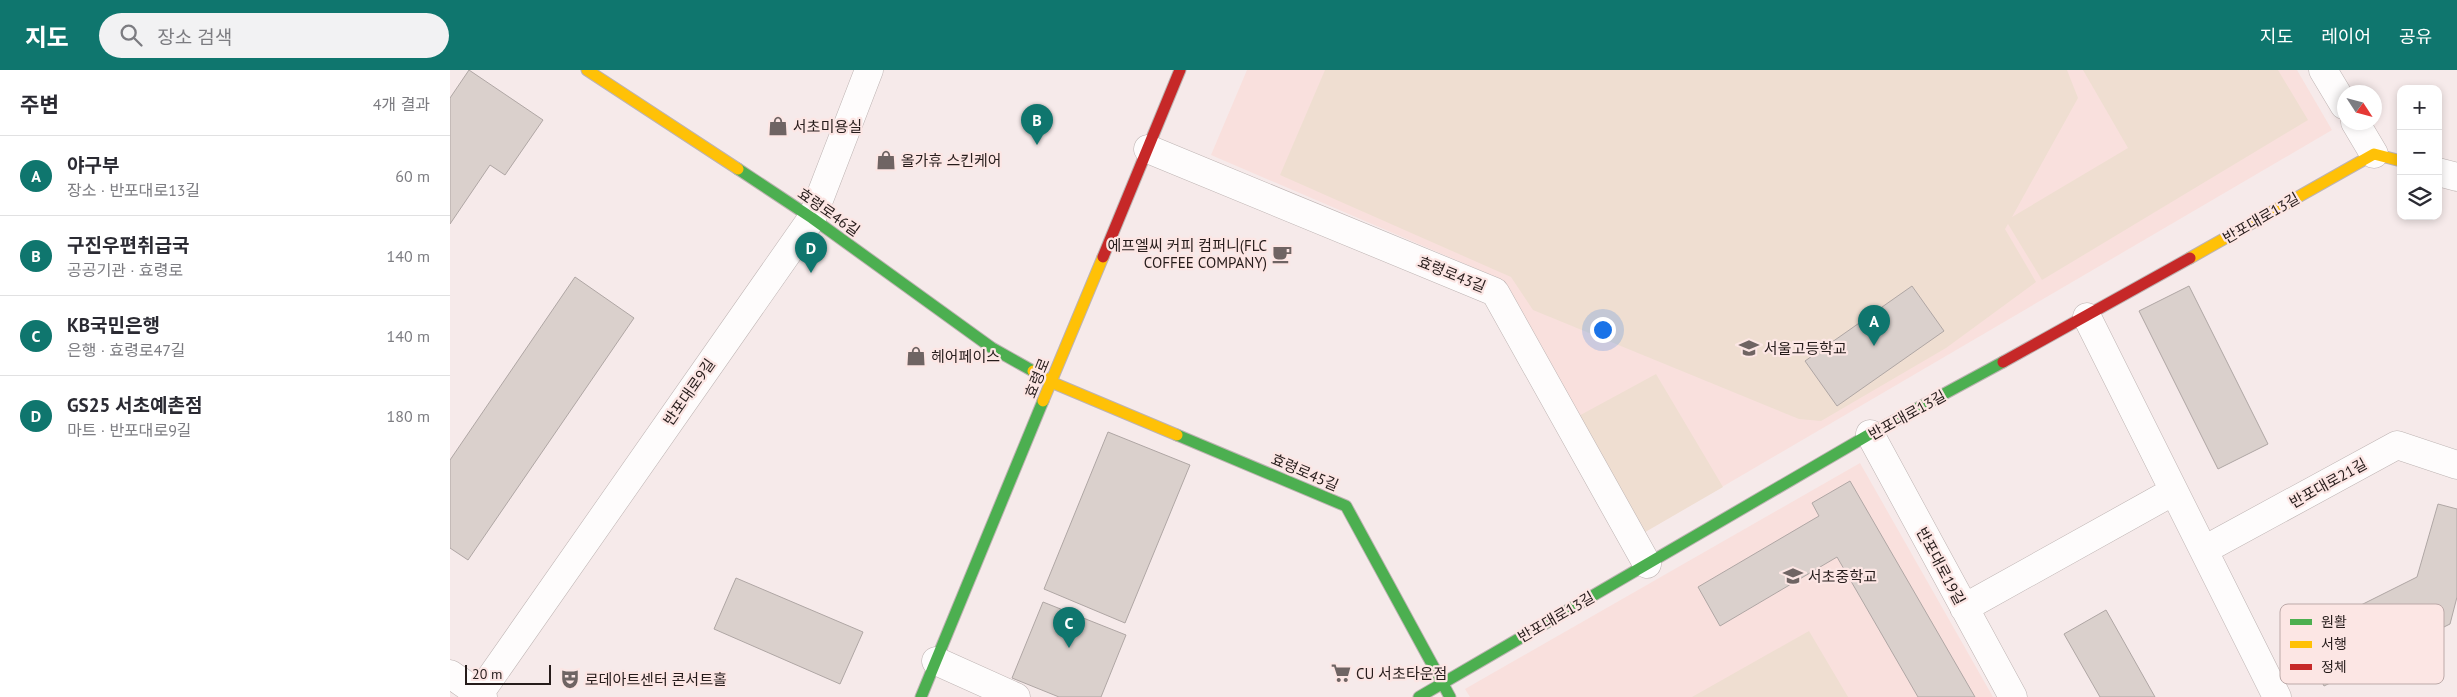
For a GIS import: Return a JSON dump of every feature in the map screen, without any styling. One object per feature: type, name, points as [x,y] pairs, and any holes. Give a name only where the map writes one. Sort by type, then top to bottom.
[{"type":"street","name":"효령로46길","points":[[587,70],[812,218],[992,348],[1051,382]]},
{"type":"street","name":"반포대로9길","points":[[479,696],[812,218],[869,70]]},
{"type":"street","name":"효령로","points":[[921,697],[1180,70]]},
{"type":"street","points":[[2323,70],[2337,93]]},
{"type":"street","points":[[2360,130],[2374,154],[2397,160]]},
{"type":"street","name":"효령로43길","points":[[1148,149],[1495,292],[1647,564]]},
{"type":"street","name":"반포대로13길","points":[[1419,697],[1870,434],[2087,317],[2374,154]]},
{"type":"street","points":[[2442,173],[2457,177]]},
{"type":"street","points":[[2087,317],[2277,697]]},
{"type":"street","name":"효령로45길","points":[[1051,382],[1346,506],[1450,697]]},
{"type":"street","name":"반포대로19길","points":[[1870,434],[2013,697]]},
{"type":"street","name":"반포대로21길","points":[[2204,550],[2396,445],[2457,465]]},
{"type":"street","points":[[1964,608],[2174,491]]},
{"type":"street","points":[[936,661],[1016,697]]},
{"type":"street","points":[[450,674],[479,696]]},
{"type":"shaded area","name":"서울고등학교","points":[[1247,70],[2297,70],[2332,130],[1640,535],[1498,278],[1211,155]]},
{"type":"shaded area","name":"서울고등학교","points":[[1325,70],[2067,70],[2078,98],[2012,217],[2128,148],[2083,70],[2278,70],[2308,120],[2042,280],[2008,224],[2005,229],[2036,282],[1946,348],[1821,421],[1799,419],[1533,310],[1511,277],[1280,175]]},
{"type":"shaded area","points":[[1656,374],[1723,487],[1640,535],[1575,418]]},
{"type":"shaded area","name":"서초중학교","points":[[1860,463],[1993,697],[1470,697],[1465,689]]},
{"type":"shaded area","points":[[1809,631],[1848,697],[1692,697]]},
{"type":"building","points":[[469,70],[543,120],[505,175],[490,165],[450,224],[450,98]]},
{"type":"building","points":[[575,277],[634,318],[468,560],[450,548],[450,460]]},
{"type":"building","points":[[1912,286],[1944,331],[1837,406],[1805,361]]},
{"type":"building","points":[[2189,286],[2268,444],[2218,469],[2139,311]]},
{"type":"building","points":[[1108,432],[1190,465],[1125,623],[1044,589]]},
{"type":"building","points":[[1850,481],[1975,697],[1918,697],[1837,557],[1720,626],[1698,587],[1819,516],[1812,503]]},
{"type":"building","points":[[2438,504],[2457,509],[2457,597],[2450,624],[2444,627],[2444,604],[2363,604],[2417,577]]},
{"type":"building","points":[[736,578],[863,632],[840,684],[714,629]]},
{"type":"building","points":[[1043,602],[1126,635],[1101,697],[1059,697],[1012,678]]},
{"type":"building","points":[[2106,610],[2155,697],[2100,697],[2064,634]]},
{"type":"traffic: fast","points":[[738,169],[812,218],[992,348],[1033,371]]},
{"type":"traffic: fast","points":[[1419,697],[1870,434],[2003,362]]},
{"type":"traffic: fast","points":[[921,697],[1043,401]]},
{"type":"traffic: fast","points":[[1177,435],[1346,506],[1450,697]]},
{"type":"traffic: slow","points":[[587,70],[738,169]]},
{"type":"traffic: slow","points":[[2190,258],[2374,154],[2397,160]]},
{"type":"traffic: slow","points":[[1043,401],[1103,257]]},
{"type":"traffic: slow","points":[[1033,371],[1051,382],[1177,435]]},
{"type":"traffic: jam","points":[[1103,257],[1180,70]]},
{"type":"traffic: jam","points":[[2003,362],[2190,258]]},
{"type":"place","name":"서초미용실","points":[[778,126]]},
{"type":"place","name":"구진우편취급국","points":[[1037,145]]},
{"type":"place","name":"올가휴 스킨케어","points":[[886,160]]},
{"type":"place","name":"에프엘씨 커피 컴퍼니(FLC COFFEE COMPANY)","points":[[1282,254]]},
{"type":"place","name":"GS25 서초예촌점","points":[[811,273]]},
{"type":"place","name":"야구부","points":[[1874,346]]},
{"type":"place","name":"서울고등학교","points":[[1749,348]]},
{"type":"place","name":"헤어페이스","points":[[916,356]]},
{"type":"place","name":"서초중학교","points":[[1793,576]]},
{"type":"place","name":"KB국민은행","points":[[1069,648]]},
{"type":"place","name":"CU 서초타운점","points":[[1341,673]]},
{"type":"place","name":"로데아트센터 콘서트홀","points":[[570,679]]}]
